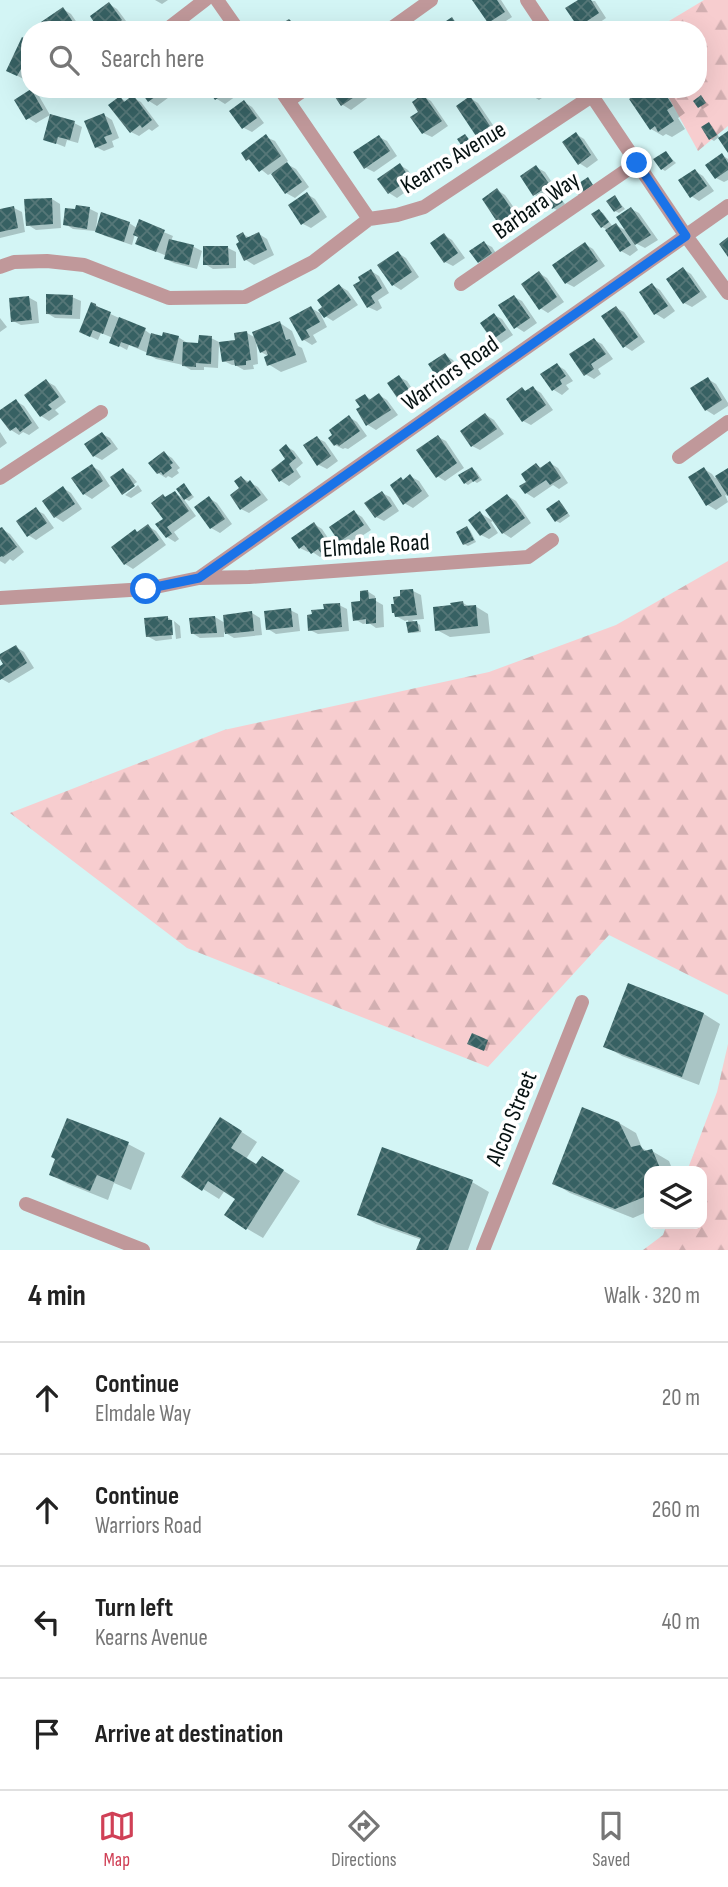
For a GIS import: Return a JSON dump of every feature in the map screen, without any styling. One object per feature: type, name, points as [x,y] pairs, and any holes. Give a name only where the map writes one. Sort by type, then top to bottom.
[{"type":"street","points":[[178,21],[205,0]]},
{"type":"street","points":[[218,0],[232,21]]},
{"type":"street","points":[[402,21],[431,0]]},
{"type":"street","points":[[527,0],[541,21]]},
{"type":"street","points":[[0,267],[14,262],[47,261],[83,265],[169,298],[245,297],[313,262],[369,219],[286,98]]},
{"type":"street","name":"Kearns Avenue","points":[[369,219],[424,207],[583,98]]},
{"type":"street","name":"Kearns Avenue","points":[[593,98],[686,236],[728,293]]},
{"type":"street","name":"Barbara Way","points":[[461,284],[637,163]]},
{"type":"street","name":"Warriors Road","points":[[199,578],[728,206]]},
{"type":"street","points":[[0,478],[101,412]]},
{"type":"street","points":[[679,457],[728,422]]},
{"type":"street","name":"Elmdale Road","points":[[199,578],[249,577],[528,556],[552,540]]},
{"type":"street","points":[[0,597],[146,589],[199,578]]},
{"type":"street","name":"Alcon Street","points":[[483,1250],[582,1002]]},
{"type":"street","points":[[26,1204],[143,1250]]},
{"type":"green space","points":[[704,0],[728,0],[728,126],[698,151],[669,98],[707,98],[707,21],[669,21]]},
{"type":"green space","points":[[728,561],[728,995],[609,935],[488,1067],[187,948],[10,813],[224,730],[489,672],[616,625]]},
{"type":"green space","points":[[728,1044],[728,1250],[643,1250],[663,1235],[665,1229],[707,1229],[707,1166],[689,1166],[717,1092]]},
{"type":"building","points":[[472,0],[497,0],[505,12],[487,21]]},
{"type":"building","points":[[578,0],[591,0],[599,13],[587,21],[574,21],[565,8]]},
{"type":"building","points":[[109,2],[122,20],[93,21],[90,16]]},
{"type":"building","points":[[63,7],[72,21],[42,21]]},
{"type":"building","points":[[21,39],[21,69],[17,76],[6,71]]},
{"type":"building","points":[[21,95],[21,98],[36,98],[43,110],[26,120],[14,100]]},
{"type":"building","points":[[117,98],[124,102],[135,98],[152,120],[130,133],[108,105]]},
{"type":"building","points":[[336,98],[353,98],[341,106]]},
{"type":"building","points":[[418,98],[426,98],[442,121],[422,134],[410,117],[418,112],[412,102]]},
{"type":"building","points":[[471,98],[490,126],[476,136],[456,106]]},
{"type":"building","points":[[668,98],[673,106],[667,110],[674,121],[658,132],[655,126],[650,130],[629,99]]},
{"type":"building","points":[[703,98],[706,103],[698,108],[693,101]]},
{"type":"building","points":[[244,100],[257,118],[242,129],[229,111]]},
{"type":"building","points":[[104,113],[112,134],[104,137],[107,143],[95,148],[84,121]]},
{"type":"building","points":[[50,114],[75,121],[70,140],[58,137],[56,144],[43,140]]},
{"type":"building","points":[[709,122],[717,135],[709,140],[701,127]]},
{"type":"building","points":[[728,131],[728,153],[718,138]]},
{"type":"building","points":[[576,132],[591,155],[578,165],[562,142]]},
{"type":"building","points":[[266,134],[281,156],[259,172],[241,153]]},
{"type":"building","points":[[465,134],[473,145],[465,151],[457,139]]},
{"type":"building","points":[[379,135],[390,151],[364,169],[353,152]]},
{"type":"building","points":[[666,151],[673,161],[661,170],[653,159]]},
{"type":"building","points":[[722,153],[728,163],[728,170],[715,179],[705,165]]},
{"type":"building","points":[[287,162],[302,182],[285,194],[271,174]]},
{"type":"building","points":[[400,163],[410,179],[388,194],[377,179]]},
{"type":"building","points":[[536,165],[550,185],[533,196],[520,176]]},
{"type":"building","points":[[695,169],[707,186],[690,198],[678,180]]},
{"type":"building","points":[[588,177],[593,185],[579,195],[573,187]]},
{"type":"building","points":[[497,188],[517,217],[501,228],[482,199]]},
{"type":"building","points":[[555,190],[563,202],[552,209],[544,197]]},
{"type":"building","points":[[307,192],[320,212],[301,225],[288,205]]},
{"type":"building","points":[[615,195],[622,207],[614,212],[606,201]]},
{"type":"building","points":[[52,198],[53,224],[26,226],[24,199]]},
{"type":"building","points":[[76,205],[90,207],[87,229],[63,225],[65,208],[75,209]]},
{"type":"building","points":[[14,206],[18,228],[0,232],[0,209]]},
{"type":"building","points":[[631,207],[651,235],[635,245],[616,217]]},
{"type":"building","points":[[599,209],[609,222],[601,228],[591,214]]},
{"type":"building","points":[[101,212],[130,222],[124,242],[95,232]]},
{"type":"building","points":[[139,219],[165,230],[156,252],[135,244],[138,237],[133,235]]},
{"type":"building","points":[[616,223],[631,245],[620,252],[605,230]]},
{"type":"building","points":[[243,232],[246,238],[259,232],[267,250],[244,261],[236,244],[239,242],[236,236]]},
{"type":"building","points":[[444,233],[458,253],[444,263],[430,243]]},
{"type":"building","points":[[728,237],[728,257],[719,244]]},
{"type":"building","points":[[169,239],[194,245],[189,265],[164,259]]},
{"type":"building","points":[[484,241],[492,253],[478,263],[469,251]]},
{"type":"building","points":[[585,242],[598,261],[565,284],[552,265]]},
{"type":"building","points":[[203,246],[228,246],[229,265],[203,265]]},
{"type":"building","points":[[398,251],[412,272],[392,286],[377,265]]},
{"type":"building","points":[[683,267],[700,292],[683,304],[666,279]]},
{"type":"building","points":[[371,269],[382,288],[371,296],[375,303],[367,308],[353,285],[360,281],[358,277]]},
{"type":"building","points":[[539,271],[557,297],[539,310],[521,284]]},
{"type":"building","points":[[652,283],[668,306],[654,315],[639,292]]},
{"type":"building","points":[[339,284],[351,300],[324,318],[318,310],[322,307],[317,300]]},
{"type":"building","points":[[46,294],[73,295],[72,315],[46,314]]},
{"type":"building","points":[[514,295],[530,318],[514,329],[498,305]]},
{"type":"building","points":[[29,296],[32,320],[11,322],[9,298]]},
{"type":"building","points":[[91,302],[111,312],[103,334],[93,330],[90,337],[79,332]]},
{"type":"building","points":[[311,306],[320,322],[306,330],[310,337],[302,341],[289,318]]},
{"type":"building","points":[[616,306],[638,337],[623,348],[601,316]]},
{"type":"building","points":[[494,313],[506,330],[492,340],[480,323]]},
{"type":"building","points":[[119,317],[146,328],[138,348],[121,342],[119,347],[109,343]]},
{"type":"building","points":[[280,321],[286,340],[290,339],[296,355],[267,366],[264,357],[268,355],[266,350],[260,353],[252,332]]},
{"type":"building","points":[[247,331],[251,360],[246,361],[246,365],[235,366],[234,360],[222,362],[219,342],[235,340],[234,333]]},
{"type":"building","points":[[163,332],[179,336],[173,361],[146,355],[151,333],[162,336]]},
{"type":"building","points":[[199,335],[212,336],[211,364],[182,366],[183,342],[198,343]]},
{"type":"building","points":[[594,338],[606,354],[591,364],[594,369],[584,376],[569,354]]},
{"type":"building","points":[[445,353],[453,365],[436,376],[428,364]]},
{"type":"building","points":[[557,363],[566,376],[560,380],[562,384],[552,391],[540,374]]},
{"type":"building","points":[[399,375],[412,394],[400,402],[387,383]]},
{"type":"building","points":[[708,377],[722,400],[705,411],[690,388]]},
{"type":"building","points":[[46,379],[59,397],[48,405],[52,409],[40,417],[24,395]]},
{"type":"building","points":[[533,386],[546,405],[522,422],[506,399],[522,387],[525,391]]},
{"type":"building","points":[[379,393],[391,410],[366,426],[356,409],[360,407],[355,400],[365,394],[369,400]]},
{"type":"building","points":[[16,399],[32,423],[20,432],[16,427],[10,431],[0,418],[0,410]]},
{"type":"building","points":[[485,413],[497,429],[471,447],[460,431]]},
{"type":"building","points":[[349,415],[360,431],[339,446],[334,446],[328,438],[332,435],[329,430]]},
{"type":"building","points":[[102,432],[111,444],[93,457],[84,444]]},
{"type":"building","points":[[438,435],[457,463],[436,478],[416,450]]},
{"type":"building","points":[[317,436],[331,456],[317,466],[303,445]]},
{"type":"building","points":[[286,444],[296,458],[289,464],[294,472],[279,482],[271,470],[285,459],[279,450]]},
{"type":"building","points":[[164,451],[173,463],[170,465],[172,468],[163,475],[161,472],[157,474],[148,463]]},
{"type":"building","points":[[550,461],[561,478],[550,485],[546,480],[525,494],[519,486],[526,482],[521,474],[536,463],[540,468]]},
{"type":"building","points":[[92,464],[103,481],[83,495],[71,478]]},
{"type":"building","points":[[472,467],[479,478],[464,484],[458,475]]},
{"type":"building","points":[[704,467],[722,496],[706,506],[688,477]]},
{"type":"building","points":[[123,468],[135,486],[122,495],[110,477]]},
{"type":"building","points":[[728,468],[728,496],[715,476]]},
{"type":"building","points":[[410,474],[422,491],[403,505],[390,485]]},
{"type":"building","points":[[241,476],[247,483],[250,480],[261,495],[240,510],[230,495],[239,488],[234,481]]},
{"type":"building","points":[[184,483],[192,495],[184,500],[176,489]]},
{"type":"building","points":[[63,486],[75,504],[54,518],[42,501]]},
{"type":"building","points":[[175,491],[189,511],[167,527],[172,534],[166,538],[155,524],[163,519],[151,503],[163,494],[165,497]]},
{"type":"building","points":[[382,491],[392,506],[375,518],[364,503]]},
{"type":"building","points":[[507,494],[525,518],[502,534],[485,510]]},
{"type":"building","points":[[209,496],[225,519],[210,529],[194,507]]},
{"type":"building","points":[[559,500],[568,513],[555,522],[546,509]]},
{"type":"building","points":[[36,507],[47,523],[27,537],[16,521]]},
{"type":"building","points":[[354,510],[364,525],[339,542],[329,527]]},
{"type":"building","points":[[480,511],[491,528],[480,536],[468,520]]},
{"type":"building","points":[[314,522],[331,548],[322,554],[318,549],[311,554],[304,545],[299,549],[291,538]]},
{"type":"building","points":[[148,524],[159,540],[124,565],[111,547],[135,529],[137,532]]},
{"type":"building","points":[[467,526],[474,540],[463,545],[456,532]]},
{"type":"building","points":[[2,527],[17,547],[0,557],[0,528]]},
{"type":"building","points":[[413,589],[417,615],[395,617],[391,604],[394,604],[393,597],[400,596],[400,590]]},
{"type":"building","points":[[368,590],[369,599],[376,598],[376,623],[366,624],[366,619],[353,621],[351,602],[360,601],[360,591]]},
{"type":"building","points":[[463,601],[464,606],[476,605],[478,626],[435,631],[433,607]]},
{"type":"building","points":[[340,603],[342,627],[308,631],[307,615],[312,614],[311,610],[324,609],[323,604]]},
{"type":"building","points":[[291,608],[293,627],[266,630],[264,611]]},
{"type":"building","points":[[252,611],[254,631],[225,634],[223,615]]},
{"type":"building","points":[[168,616],[168,620],[172,620],[173,635],[146,637],[144,618]]},
{"type":"building","points":[[215,616],[217,633],[191,634],[189,618]]},
{"type":"building","points":[[417,621],[419,631],[408,633],[406,622]]},
{"type":"building","points":[[16,645],[27,663],[0,680],[0,666],[3,664],[0,654]]},
{"type":"building","points":[[628,983],[704,1013],[682,1077],[603,1047]]},
{"type":"building","points":[[472,1033],[488,1040],[484,1051],[467,1044]]},
{"type":"building","points":[[582,1107],[619,1122],[631,1147],[640,1145],[644,1151],[652,1149],[659,1166],[644,1166],[644,1197],[615,1209],[552,1184]]},
{"type":"building","points":[[220,1117],[242,1131],[231,1148],[256,1164],[262,1156],[284,1170],[246,1230],[224,1215],[235,1199],[208,1181],[202,1191],[181,1177]]},
{"type":"building","points":[[67,1118],[129,1142],[114,1182],[97,1175],[90,1191],[49,1175],[55,1159],[51,1157]]},
{"type":"building","points":[[382,1147],[473,1180],[448,1250],[416,1250],[421,1238],[357,1215]]},
{"type":"route","points":[[146,589],[199,578],[686,236],[637,163]]}]
